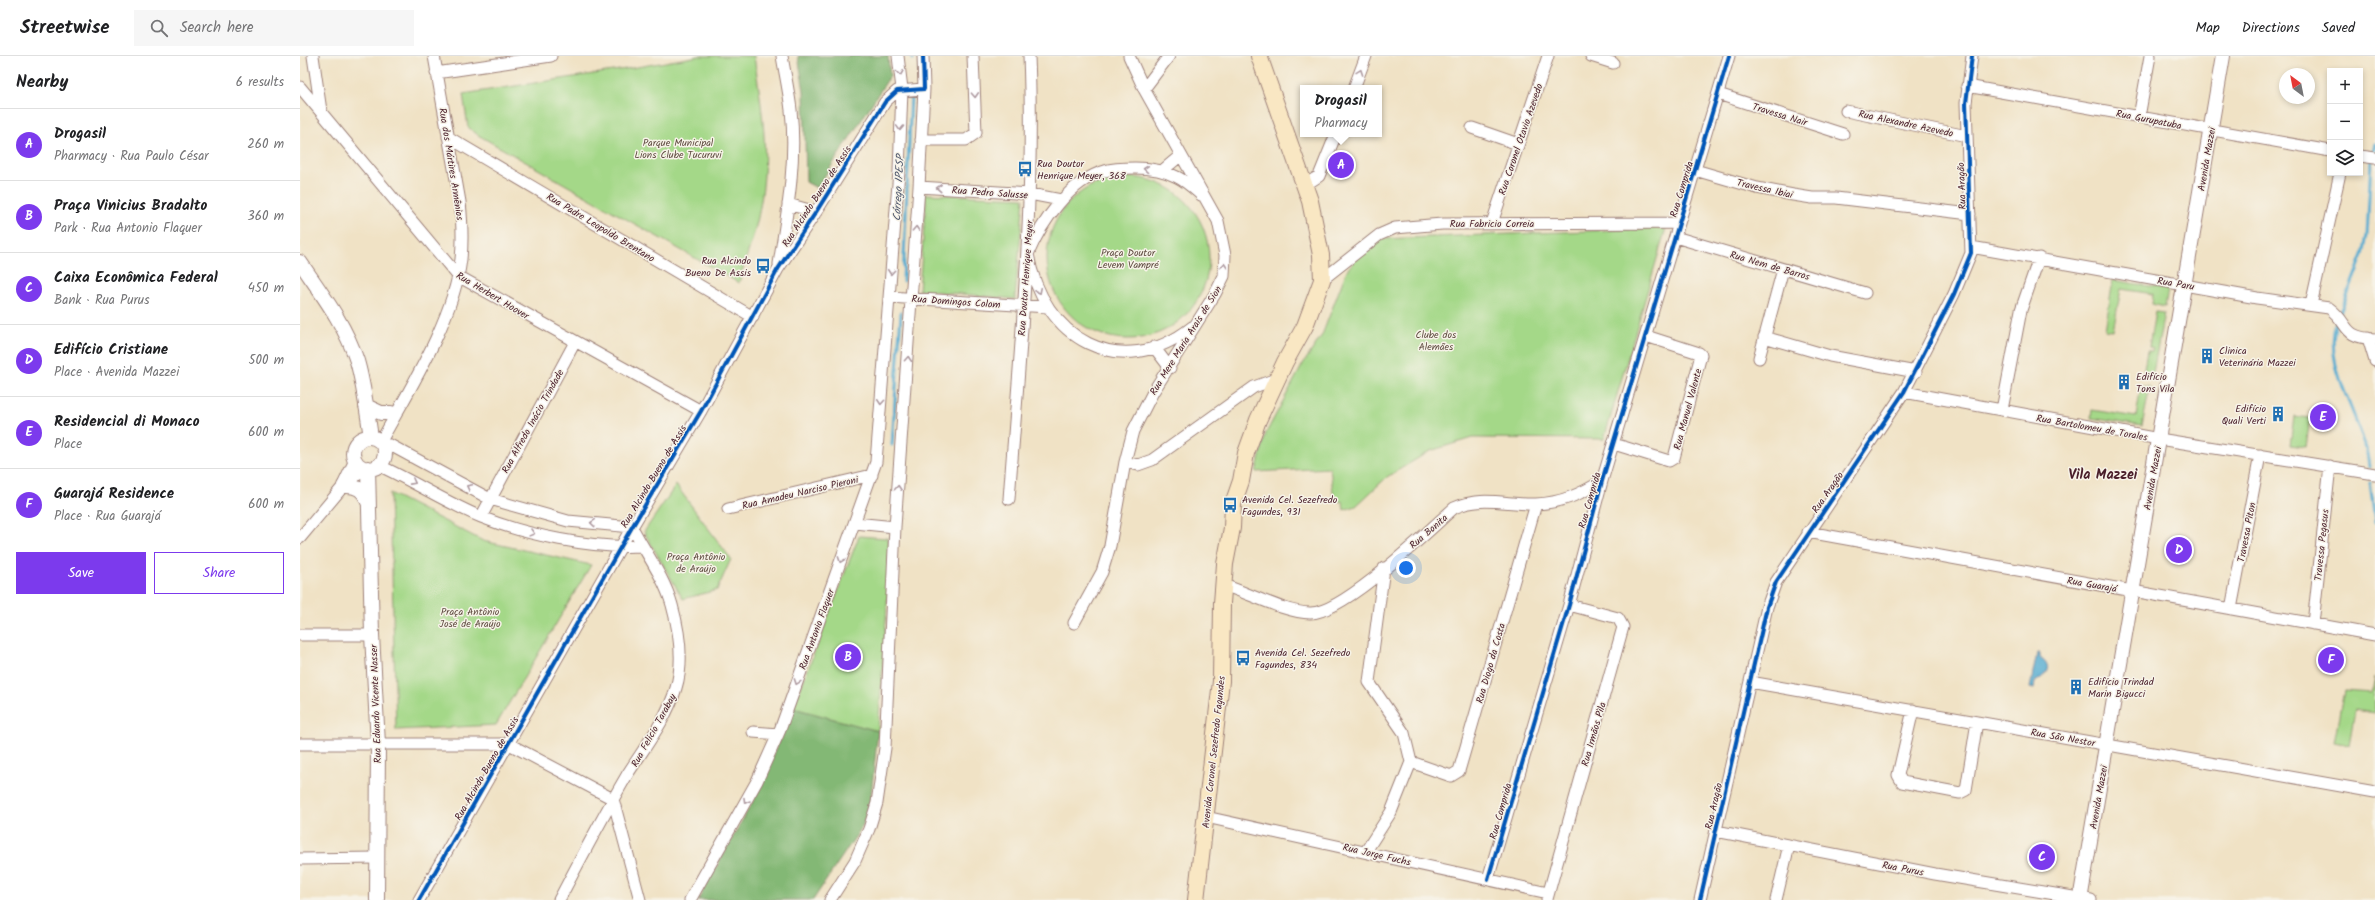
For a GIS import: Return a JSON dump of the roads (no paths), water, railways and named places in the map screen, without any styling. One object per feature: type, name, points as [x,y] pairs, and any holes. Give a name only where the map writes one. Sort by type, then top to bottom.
[{"type":"main road","points":[[1259,56],[1305,185],[1314,217],[1322,280],[1305,326],[1276,380]]},
{"type":"main road","name":"Avenida Coronel Sezefredo Fagundes","points":[[1196,900],[1221,681],[1227,586],[1233,570],[1233,504],[1242,481],[1246,453],[1276,380]]},
{"type":"street","points":[[313,56],[321,111]]},
{"type":"street","name":"Rua dos Mártires Armênios","points":[[374,440],[396,409],[434,340],[458,276],[461,259],[462,223],[434,56]]},
{"type":"street","points":[[436,73],[551,56]]},
{"type":"street","points":[[778,269],[788,204],[792,141],[791,111],[782,56]]},
{"type":"street","name":"Rua Antonio Flaquer","points":[[690,900],[757,781],[778,734],[876,462],[890,297],[904,89],[898,56]]},
{"type":"street","points":[[830,900],[855,861],[869,829],[877,803],[885,748],[895,527],[922,140],[923,56]]},
{"type":"street","points":[[922,140],[966,140],[976,133],[973,56]]},
{"type":"street","name":"Rua Doutor Henrique Meyer","points":[[1008,499],[1028,254],[1032,129],[1029,56]]},
{"type":"street","name":"Rua Mere Maria Arais de Sion","points":[[1074,623],[1102,572],[1110,546],[1125,462],[1140,415],[1215,294],[1224,276],[1225,255],[1223,238],[1218,221],[1144,89],[1129,56]]},
{"type":"street","points":[[1144,89],[1169,56]]},
{"type":"street","points":[[1355,85],[1366,56]]},
{"type":"street","name":"Rua Coronel Otavio Azevedo","points":[[1492,223],[1548,56]]},
{"type":"street","points":[[1591,56],[1613,63]]},
{"type":"street","name":"Rua Comprida","points":[[1488,879],[1569,605],[1602,481],[1729,56]]},
{"type":"street","name":"Rua Aragão","points":[[1700,900],[1750,682],[1768,607],[1776,582],[1916,372],[1954,294],[1971,253],[1967,86],[1972,56]]},
{"type":"street","points":[[2139,116],[2150,56]]},
{"type":"street","name":"Avenida Mazzei","points":[[2084,899],[2107,745],[2223,56]]},
{"type":"street","name":"Rua Gurupatuba","points":[[1967,86],[2327,150]]},
{"type":"street","name":"Rua Herbert Hoover","points":[[300,87],[458,276],[575,342],[701,410]]},
{"type":"street","points":[[904,89],[922,89]]},
{"type":"street","name":"Rua Alcindo Bueno de Assis","points":[[419,900],[622,547],[632,527],[701,410],[778,269],[816,212],[885,102],[904,89]]},
{"type":"street","name":"Travessa Nair","points":[[1718,94],[1843,134]]},
{"type":"street","name":"Rua Alexandre Azevedo","points":[[1846,111],[1967,136]]},
{"type":"street","points":[[1472,128],[1518,144]]},
{"type":"street","name":"Rua Padre Leopoldo Brentano","points":[[448,137],[753,317]]},
{"type":"street","points":[[1305,185],[1319,176],[1335,137]]},
{"type":"street","points":[[1162,171],[1181,154]]},
{"type":"street","points":[[1196,325],[1184,334],[1154,347],[1138,351],[1115,352],[1082,342],[1070,333],[1048,307],[1032,275],[1028,254],[1040,229],[1061,200],[1088,179],[1104,171],[1125,168],[1162,171],[1177,177],[1205,198]]},
{"type":"street","name":"Travessa Ibiai","points":[[1695,170],[1777,193],[1812,198],[1836,198],[1970,214]]},
{"type":"street","points":[[2311,305],[2339,176]]},
{"type":"street","name":"Rua Pedro Salusse","points":[[919,187],[1030,194],[1061,200]]},
{"type":"street","points":[[788,204],[816,212]]},
{"type":"street","name":"Rua Fabricio Correia","points":[[1322,280],[1379,235],[1395,228],[1442,224],[1492,223],[1679,223]]},
{"type":"street","name":"Rua Nem de Barros","points":[[1675,237],[1865,293]]},
{"type":"street","name":"Rua Paru","points":[[1971,247],[2329,308],[2340,319],[2350,333],[2372,338]]},
{"type":"street","points":[[2002,410],[2021,310],[2039,258]]},
{"type":"street","points":[[300,262],[344,331],[357,362],[374,440]]},
{"type":"street","points":[[1759,358],[1783,268]]},
{"type":"street","name":"Rua Domingos Colom","points":[[890,297],[1048,307]]},
{"type":"street","name":"Rua Manuel Valente","points":[[1614,444],[1669,461],[1674,458],[1701,355],[1699,353],[1646,336]]},
{"type":"street","points":[[1764,337],[1830,356],[1916,372]]},
{"type":"street","points":[[2372,338],[2375,361]]},
{"type":"street","name":"Rua Alfredo Inácio Trindade","points":[[481,516],[575,342]]},
{"type":"street","points":[[1154,347],[1170,368]]},
{"type":"street","points":[[1125,462],[1138,465],[1152,460],[1254,387],[1276,380]]},
{"type":"street","points":[[300,538],[342,488],[368,466],[384,456],[374,440],[362,385]]},
{"type":"street","name":"Rua Bartolomeu de Torales","points":[[1904,392],[2159,439],[2375,474]]},
{"type":"street","points":[[366,406],[381,413],[396,409]]},
{"type":"street","points":[[632,527],[568,521],[490,499],[390,445],[374,440],[353,449],[368,466],[481,516],[534,534],[622,547],[641,546]]},
{"type":"street","name":"Travessa Piton","points":[[2231,609],[2260,455]]},
{"type":"street","name":"Rua Eduardo Vicente Nasser","points":[[368,466],[372,635],[378,744],[377,900]]},
{"type":"street","name":"Travessa Pegasus","points":[[2313,624],[2330,466]]},
{"type":"street","name":"Rua Amadeu Narciso Pieroni","points":[[728,509],[872,475]]},
{"type":"street","name":"Rua Bonita","points":[[1227,586],[1287,610],[1311,614],[1332,608],[1353,596],[1454,508],[1467,502],[1490,500],[1536,504],[1557,502],[1578,496],[1602,481]]},
{"type":"street","points":[[342,488],[358,488],[366,495],[369,505]]},
{"type":"street","name":"Rua Diogo da Costa","points":[[1411,762],[1451,776],[1459,771],[1536,504]]},
{"type":"street","points":[[855,523],[895,527]]},
{"type":"street","name":"Rua Felicio Tarabay","points":[[559,900],[613,799],[665,712],[676,688],[679,665],[679,638],[672,604],[664,584],[641,546],[632,527]]},
{"type":"street","name":"Rua Guarajá","points":[[1808,532],[2375,635]]},
{"type":"street","points":[[1366,851],[1391,812],[1411,762],[1404,733],[1394,715],[1369,682],[1384,568]]},
{"type":"street","name":"Rua Irmãos Pìla","points":[[1547,896],[1623,627],[1618,618],[1569,605]]},
{"type":"street","points":[[300,635],[372,635]]},
{"type":"street","name":"Rua São Nestor","points":[[1750,682],[2375,792]]},
{"type":"street","points":[[1913,710],[1898,775],[1900,779],[1902,782],[1960,793],[1966,790],[1977,722]]},
{"type":"street","points":[[753,732],[778,734]]},
{"type":"street","points":[[300,744],[509,744],[613,799],[640,900]]},
{"type":"street","name":"Rua Jorge Fuchs","points":[[1206,816],[1488,879],[1547,896]]},
{"type":"street","name":"Rua Purus","points":[[1716,831],[1934,874],[2084,899]]},
{"type":"street","points":[[1776,900],[1789,845]]},
{"type":"street","points":[[300,859],[377,858]]},
{"type":"water","points":[[2037,653],[2040,653],[2040,657],[2047,664],[2047,671],[2035,682],[2034,689],[2030,688]]},
{"type":"waterway","name":"Córrego IPESP","points":[[903,281],[911,95]]},
{"type":"waterway","points":[[2372,155],[2375,144]]},
{"type":"waterway","points":[[2340,313],[2363,255],[2367,236],[2371,160]]},
{"type":"waterway","name":"Córrego IPESP","points":[[892,445],[901,313]]},
{"type":"waterway","points":[[2337,320],[2333,338],[2334,356],[2345,393],[2366,449],[2369,466]]},
{"type":"waterway","points":[[2370,482],[2375,522]]},
{"type":"place","name":"Drogasil","points":[[1341,165]]},
{"type":"place","name":"Rua Doutor Henrique Meyer, 368","points":[[1025,169]]},
{"type":"place","name":"Rua Alcindo Bueno De Assis","points":[[763,266]]},
{"type":"place","name":"Clinica Veterinária Mazzei","points":[[2207,356]]},
{"type":"place","name":"Edifício Tons Vila","points":[[2124,382]]},
{"type":"place","name":"Edifício Quali Verti","points":[[2278,414]]},
{"type":"place","name":"Residencial di Monaco","points":[[2323,417]]},
{"type":"place","name":"Avenida Cel. Sezefredo Fagundes, 931","points":[[1230,505]]},
{"type":"place","name":"Edifício Cristiane","points":[[2179,550]]},
{"type":"place","name":"Praça Vinicius Bradalto","points":[[848,657]]},
{"type":"place","name":"Avenida Cel. Sezefredo Fagundes, 834","points":[[1243,658]]},
{"type":"place","name":"Guarajá Residence","points":[[2331,660]]},
{"type":"place","name":"Edifício Trindad Marin Bigucci","points":[[2076,687]]},
{"type":"place","name":"Caixa Econômica Federal","points":[[2042,857]]},
{"type":"district","name":"Vila Mazzei","points":[[2103,474]]},
{"type":"park label","name":"Parque Municipal Lions Clube Tucuruvi","points":[[678,148]]},
{"type":"park label","name":"Praça Doutor Levem Vampré","points":[[1128,258]]},
{"type":"park label","name":"Clube dos Alemães","points":[[1436,340]]},
{"type":"park label","name":"Praça Antônio de Araújo","points":[[696,562]]},
{"type":"park label","name":"Praça Antônio José de Araújo","points":[[470,616]]}]
